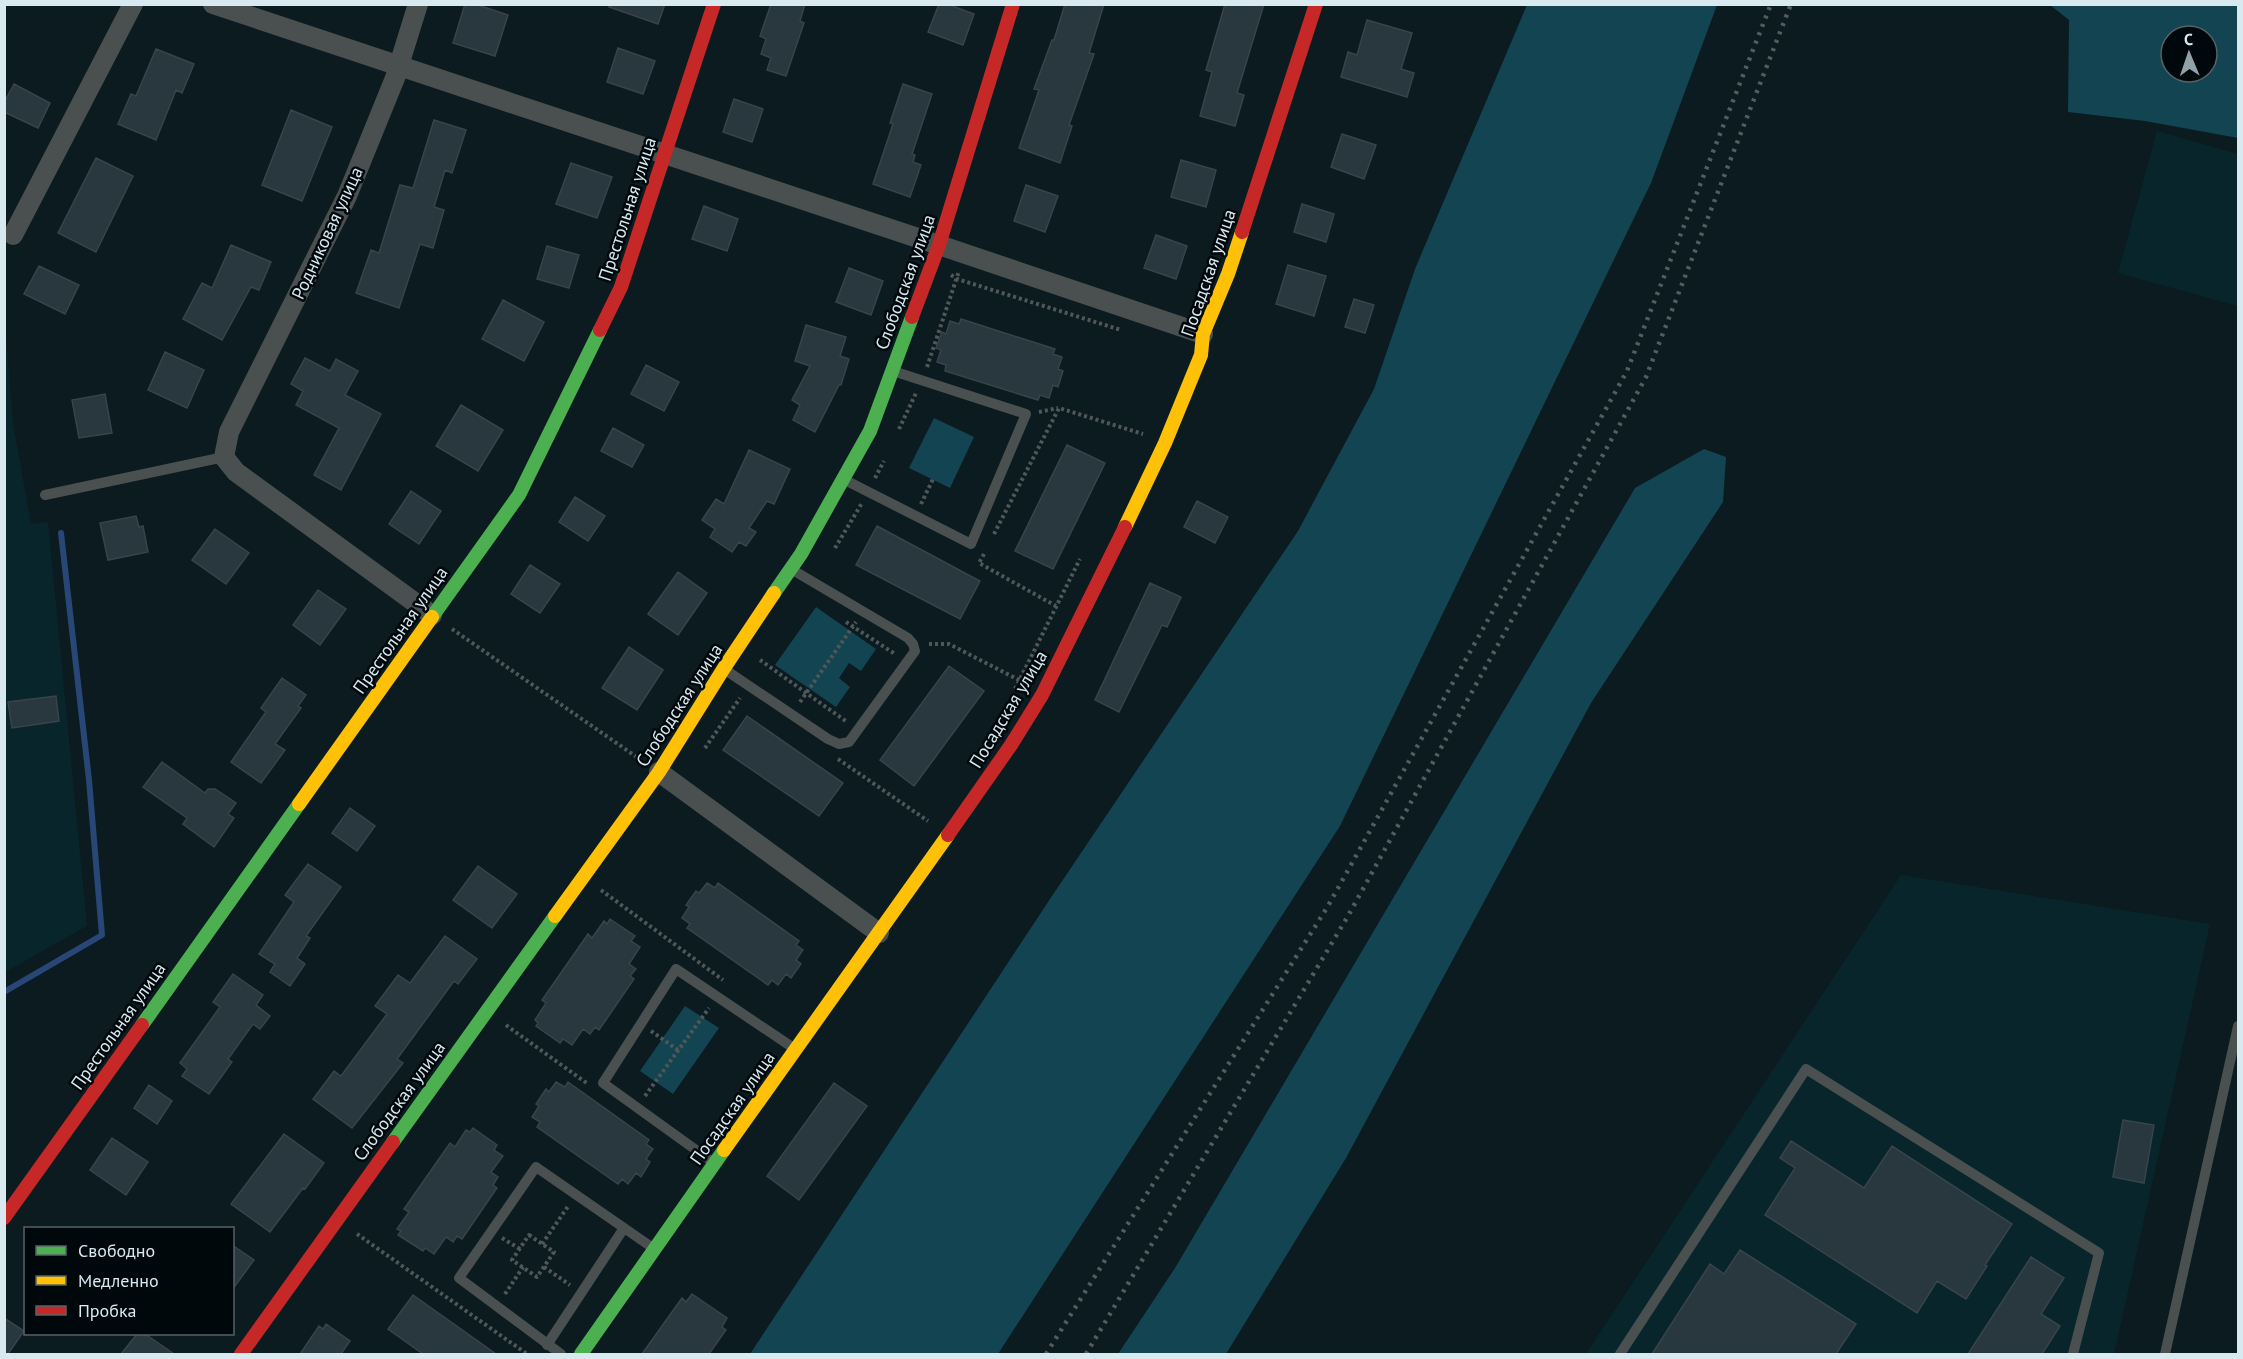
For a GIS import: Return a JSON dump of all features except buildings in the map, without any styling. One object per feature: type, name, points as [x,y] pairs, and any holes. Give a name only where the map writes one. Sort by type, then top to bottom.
[{"type":"street","points":[[13,235],[133,4]]},
{"type":"street","points":[[213,4],[664,155],[939,244],[1203,334]]},
{"type":"street","name":"Родниковая улица","points":[[224,458],[229,432],[347,196],[399,65],[418,4]]},
{"type":"street","name":"Престольная улица","points":[[4,1218],[519,495],[621,287],[714,4]]},
{"type":"street","name":"Слободская улица","points":[[241,1354],[659,772],[724,668],[791,569],[843,479],[870,431],[939,244],[1013,4]]},
{"type":"street","name":"Посадская улица","points":[[581,1354],[1011,745],[1042,695],[1165,443],[1200,355],[1203,334],[1228,274],[1316,4]]},
{"type":"street","points":[[224,458],[236,472],[432,615]]},
{"type":"street","points":[[659,772],[879,933]]},
{"type":"lane","points":[[843,479],[971,544],[1026,414],[893,371]]},
{"type":"lane","points":[[45,495],[224,458]]},
{"type":"lane","points":[[724,668],[839,744],[849,742],[915,651],[908,638],[791,569]]},
{"type":"lane","points":[[715,1164],[603,1083],[676,969],[795,1050]]},
{"type":"lane","points":[[2165,1354],[2238,1026]]},
{"type":"lane","points":[[1620,1354],[1806,1069],[2099,1253],[2073,1354]]},
{"type":"lane","points":[[561,1354],[459,1278],[536,1167],[654,1249]]},
{"type":"lane","points":[[547,1345],[624,1228]]},
{"type":"path","points":[[990,542],[1059,408],[1143,434]]},
{"type":"path","points":[[1138,444],[1148,423]]},
{"type":"path","points":[[915,516],[933,479]]},
{"type":"path","points":[[985,553],[980,563],[1081,619]]},
{"type":"path","points":[[1011,699],[1082,555]]},
{"type":"path","points":[[791,714],[864,612]]},
{"type":"path","points":[[432,615],[659,772]]},
{"type":"path","points":[[844,620],[907,662]]},
{"type":"path","points":[[913,644],[949,644],[1019,680],[1042,695]]},
{"type":"path","points":[[760,660],[858,729]]},
{"type":"path","points":[[832,755],[930,822],[924,831]]},
{"type":"path","points":[[582,877],[727,982],[655,1082]]},
{"type":"path","points":[[641,1023],[678,1050]]},
{"type":"path","points":[[542,1244],[576,1195]]},
{"type":"path","points":[[336,1220],[526,1354]]},
{"type":"path","points":[[529,1235],[554,1252],[537,1277],[523,1268],[512,1260],[529,1235]]},
{"type":"path","points":[[496,1306],[523,1268]]},
{"type":"shaded area","points":[[1527,5],[1717,5],[1651,183],[1340,826],[998,1354],[750,1354],[1052,896],[1298,531],[1374,389],[1415,269]]},
{"type":"shaded area","points":[[2050,5],[2238,5],[2238,138],[2145,121],[2068,112],[2069,20]]},
{"type":"shaded area","points":[[2157,131],[2238,154],[2238,306],[2118,273]]},
{"type":"shaded area","points":[[4,310],[13,423],[31,524],[48,522],[87,926],[5,972]]},
{"type":"shaded area","points":[[934,418],[974,437],[950,488],[909,468]]},
{"type":"shaded area","points":[[1704,449],[1726,457],[1723,502],[1591,703],[1346,1158],[1226,1354],[1118,1354],[1175,1268],[1635,488]]},
{"type":"shaded area","points":[[816,607],[876,649],[861,671],[849,663],[839,678],[850,687],[836,707],[775,665]]},
{"type":"shaded area","points":[[1901,875],[2210,924],[2114,1354],[1586,1354]]},
{"type":"shaded area","points":[[685,1006],[719,1028],[673,1094],[640,1071]]},
{"type":"waterway","points":[[4,992],[102,935],[89,780],[61,533]]},
{"type":"railway","points":[[1046,1354],[1328,906],[1627,371],[1771,4]]},
{"type":"railway","points":[[1086,1354],[1348,916],[1646,377],[1791,4]]},
{"type":"traffic: fast","points":[[774,593],[801,554],[870,431],[912,317]]},
{"type":"traffic: fast","points":[[432,617],[519,495],[600,330]]},
{"type":"traffic: fast","points":[[142,1025],[299,804]]},
{"type":"traffic: fast","points":[[393,1142],[555,916]]},
{"type":"traffic: fast","points":[[581,1354],[724,1150]]},
{"type":"traffic: slow","points":[[1125,527],[1165,443],[1201,355],[1203,334],[1228,274],[1242,232]]},
{"type":"traffic: slow","points":[[555,916],[659,772],[774,593]]},
{"type":"traffic: slow","points":[[299,804],[432,617]]},
{"type":"traffic: slow","points":[[724,1150],[948,835]]},
{"type":"traffic: jam","points":[[600,330],[621,287],[714,4]]},
{"type":"traffic: jam","points":[[912,317],[939,245],[1013,4]]},
{"type":"traffic: jam","points":[[1242,232],[1316,4]]},
{"type":"traffic: jam","points":[[948,835],[1011,745],[1042,695],[1125,527]]},
{"type":"traffic: jam","points":[[4,1218],[142,1025]]},
{"type":"traffic: jam","points":[[241,1354],[393,1142]]}]
